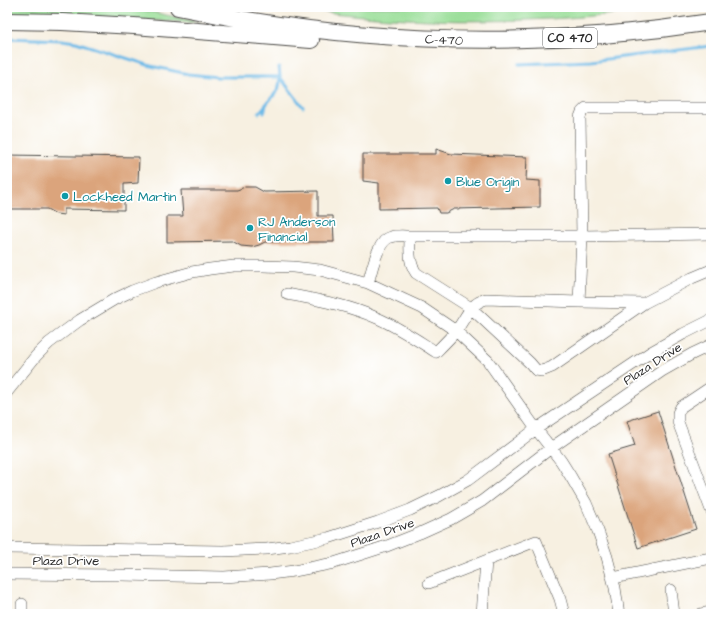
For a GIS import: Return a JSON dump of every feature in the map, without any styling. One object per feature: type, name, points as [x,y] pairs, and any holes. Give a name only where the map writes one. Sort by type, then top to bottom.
[{"type":"highway","name":"C-470","points":[[178,7],[287,27],[362,35],[427,39],[492,40],[574,37],[632,32],[711,22]]},
{"type":"highway","points":[[7,21],[62,22],[128,26],[390,46],[427,39]]},
{"type":"street","points":[[579,302],[582,236],[580,117],[582,112],[586,108],[711,108]]},
{"type":"street","points":[[368,283],[377,252],[382,243],[391,237],[711,234]]},
{"type":"street","points":[[410,236],[412,267],[416,273],[471,308],[536,370],[542,371],[552,367],[644,303],[692,278],[711,270]]},
{"type":"street","points":[[7,392],[36,356],[49,343],[75,323],[115,299],[161,280],[210,269],[234,266],[263,266],[320,270],[368,283],[422,308],[456,331],[488,361],[571,477],[591,514],[601,538],[613,578],[619,614]]},
{"type":"street","points":[[287,294],[332,303],[357,310],[394,326],[436,352],[456,331],[471,308],[486,299],[644,303]]},
{"type":"street","name":"Plaza Drive","points":[[7,548],[223,551],[267,549],[328,538],[378,522],[410,510],[468,480],[536,429],[651,352],[711,320]]},
{"type":"street","name":"Plaza Drive","points":[[7,574],[120,574],[224,577],[270,574],[334,563],[387,546],[420,534],[451,519],[482,501],[551,448],[662,371],[711,345]]},
{"type":"street","points":[[711,387],[681,407],[678,413],[678,422],[711,510]]},
{"type":"street","points":[[428,583],[536,541],[560,599],[564,614]]},
{"type":"street","points":[[613,578],[711,558]]},
{"type":"street","points":[[482,614],[486,561]]},
{"type":"street","points":[[672,590],[674,614]]},
{"type":"street","points":[[702,614],[711,612]]},
{"type":"green space","points":[[7,7],[130,7],[202,23],[7,13]]},
{"type":"green space","points":[[287,7],[673,7],[577,17],[480,21],[383,18]]},
{"type":"building","name":"Blue Origin","points":[[436,149],[451,154],[527,157],[526,180],[540,181],[540,207],[454,209],[446,213],[439,213],[437,208],[379,209],[379,183],[363,181],[363,154],[436,154]]},
{"type":"building","name":"Lockheed Martin","points":[[7,155],[139,157],[138,183],[124,184],[124,210],[64,209],[64,215],[56,214],[47,209],[7,209]]},
{"type":"building","name":"RJ Anderson Financial","points":[[245,187],[255,187],[264,192],[318,191],[318,216],[333,216],[334,242],[265,242],[252,247],[241,246],[232,241],[167,242],[167,216],[183,216],[181,190],[237,190]]},
{"type":"building","points":[[658,411],[696,529],[638,548],[608,454],[635,446],[627,421]]},
{"type":"waterway","points":[[7,38],[76,42],[151,66],[188,74],[218,77],[280,77],[303,107]]},
{"type":"waterway","points":[[519,64],[591,61],[711,46]]},
{"type":"waterway","points":[[259,113],[278,90],[280,81],[279,67]]},
{"type":"waterway","points":[[264,113],[266,105]]},
{"type":"place","name":"Blue Origin","points":[[448,181]]},
{"type":"place","name":"Lockheed Martin","points":[[65,196]]},
{"type":"place","name":"RJ Anderson Financial","points":[[250,228]]}]
